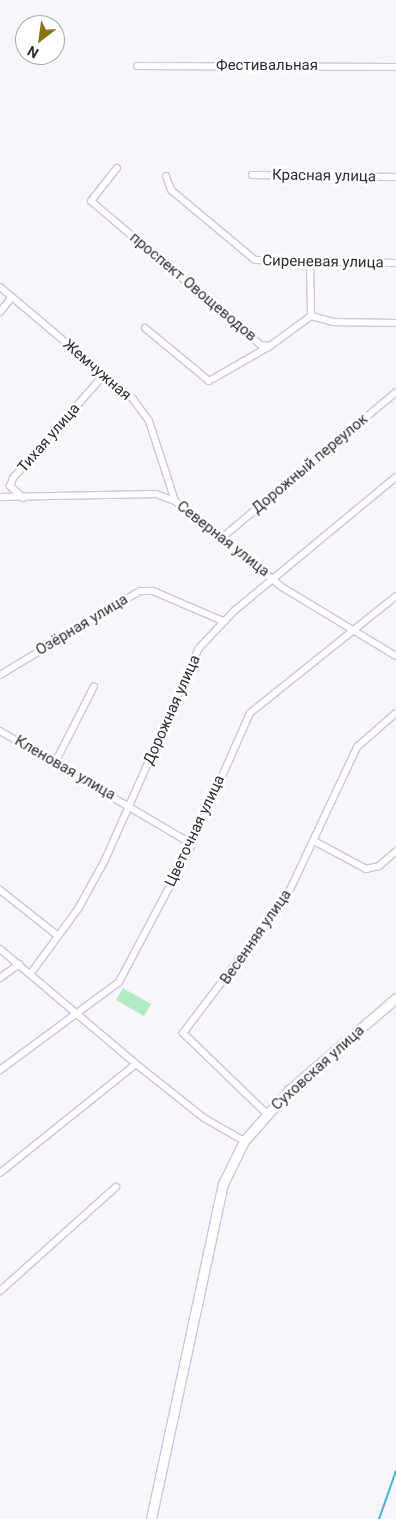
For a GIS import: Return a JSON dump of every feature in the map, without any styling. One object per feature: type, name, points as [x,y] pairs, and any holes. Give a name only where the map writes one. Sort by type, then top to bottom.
[{"type":"street","name":"Фестивальная","points":[[137,66],[396,67]]},
{"type":"street","name":"проспект Овощеводов","points":[[117,168],[91,201],[262,345],[270,346],[311,316]]},
{"type":"street","name":"Красная улица","points":[[252,175],[396,177]]},
{"type":"street","name":"Сиреневая улица","points":[[166,176],[171,190],[255,260],[396,263]]},
{"type":"street","points":[[310,262],[311,316],[333,322],[396,323]]},
{"type":"street","name":"Жемчужная","points":[[0,287],[103,376],[133,399],[150,422],[175,501]]},
{"type":"street","points":[[0,312],[12,297]]},
{"type":"street","points":[[145,328],[209,381],[270,346]]},
{"type":"street","name":"Тихая улица","points":[[24,499],[10,486],[13,478],[103,376]]},
{"type":"street","name":"Дорожный переулок","points":[[224,536],[396,392]]},
{"type":"street","name":"Дорожная улица","points":[[31,973],[58,936],[105,860],[199,648],[223,621],[275,580],[396,477]]},
{"type":"street","name":"Северная улица","points":[[0,497],[24,499],[156,494],[175,501],[224,536],[275,580],[396,656]]},
{"type":"street","name":"Озёрная улица","points":[[0,675],[140,591],[153,591],[223,621]]},
{"type":"street","name":"Цветочная улица","points":[[0,1070],[119,982],[192,844],[250,713],[355,632],[396,596]]},
{"type":"street","points":[[54,763],[94,686]]},
{"type":"street","name":"Весенняя улица","points":[[267,1114],[183,1034],[256,941],[287,896],[357,747],[396,713]]},
{"type":"street","name":"Кленовая улица","points":[[0,731],[130,805],[192,844]]},
{"type":"street","points":[[314,841],[366,869],[379,866],[396,851]]},
{"type":"street","points":[[0,890],[58,936]]},
{"type":"street","points":[[0,949],[31,973],[136,1064],[204,1118],[244,1141]]},
{"type":"street","points":[[0,978],[19,964]]},
{"type":"street","name":"Суховская улица","points":[[151,1519],[217,1200],[244,1141],[267,1114],[396,998]]},
{"type":"street","points":[[0,1173],[136,1064]]},
{"type":"street","points":[[0,1291],[116,1187]]},
{"type":"green space","points":[[123,988],[151,1004],[144,1016],[116,1000]]},
{"type":"waterway","points":[[379,1519],[396,1471]]}]
